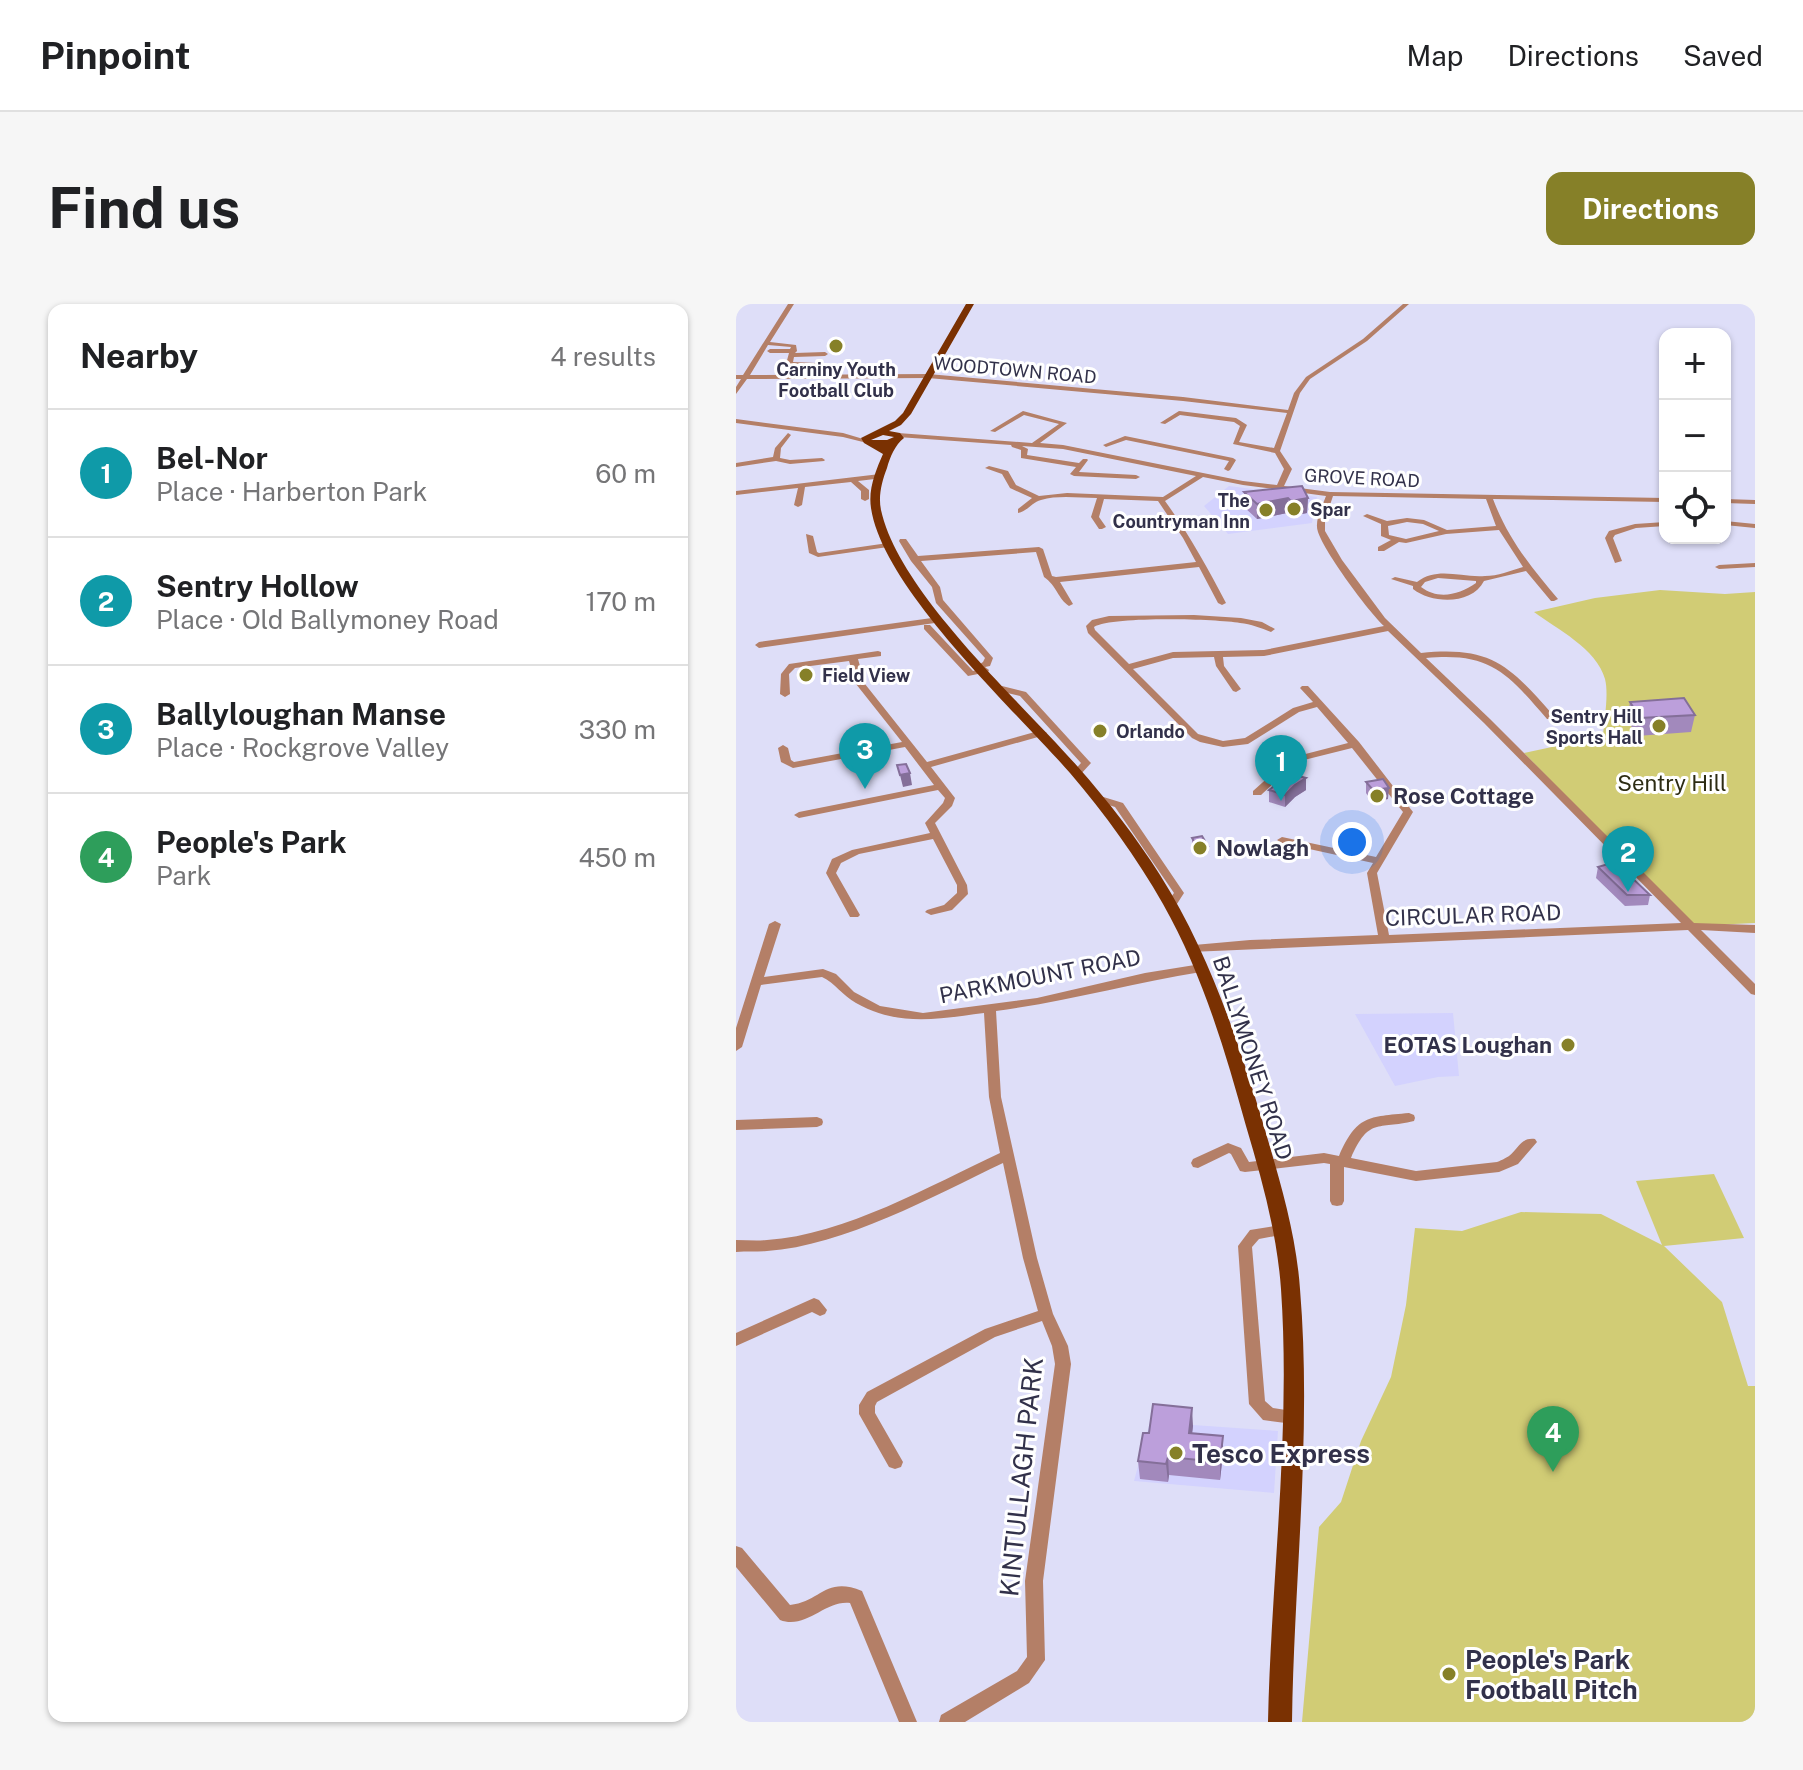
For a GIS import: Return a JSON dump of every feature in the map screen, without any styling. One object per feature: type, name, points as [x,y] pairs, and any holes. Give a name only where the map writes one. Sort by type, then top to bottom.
[{"type":"main road","points":[[884,440],[907,414],[970,304]]},
{"type":"main road","name":"BALLYMONEY ROAD","points":[[898,423],[884,440],[876,508],[927,589],[933,623],[983,668],[1077,773],[1171,905],[1194,949],[1239,1069],[1266,1163],[1291,1289],[1293,1417],[1280,1722]]},
{"type":"street","points":[[736,392],[740,377],[791,304]]},
{"type":"street","points":[[1277,451],[1297,393],[1308,378],[1365,340],[1406,304]]},
{"type":"street","points":[[765,343],[794,346],[789,364],[816,365]]},
{"type":"street","points":[[770,351],[825,354]]},
{"type":"street","name":"WOODTOWN ROAD","points":[[740,377],[928,376],[1024,380],[1291,412]]},
{"type":"street","points":[[1024,380],[1035,378]]},
{"type":"street","points":[[993,431],[1023,413],[1064,423],[1034,444]]},
{"type":"street","points":[[1163,423],[1178,413],[1236,420],[1244,425],[1235,443],[1277,451],[1288,469],[1279,488]]},
{"type":"street","points":[[736,421],[884,440]]},
{"type":"street","points":[[776,459],[778,448],[788,435]]},
{"type":"street","name":"GROVE ROAD","points":[[884,440],[918,438],[1034,444],[1094,452],[1202,475],[1330,494],[1659,500]]},
{"type":"street","points":[[1106,445],[1125,438],[1233,460],[1228,469]]},
{"type":"street","points":[[971,444],[1021,447],[1025,449],[1023,457],[1080,465]]},
{"type":"street","points":[[1148,463],[1169,447]]},
{"type":"street","points":[[1094,452],[1080,465],[1075,475],[1136,477]]},
{"type":"street","points":[[736,465],[776,459],[790,462],[822,460]]},
{"type":"street","points":[[989,468],[1005,473],[1010,484],[1038,498],[1071,495],[1161,500],[1202,475]]},
{"type":"street","points":[[736,493],[880,476]]},
{"type":"street","points":[[853,480],[865,490],[865,499]]},
{"type":"street","points":[[798,505],[802,486]]},
{"type":"street","points":[[1330,494],[1321,520],[1322,532],[1338,561],[1388,628],[1487,721],[1755,991]]},
{"type":"street","points":[[1101,496],[1095,517],[1102,527]]},
{"type":"street","points":[[1021,511],[1038,498]]},
{"type":"street","points":[[1489,498],[1498,528],[1526,569],[1554,599]]},
{"type":"street","points":[[1161,500],[1202,564],[1222,604],[1226,620]]},
{"type":"street","points":[[1731,501],[1755,502]]},
{"type":"street","points":[[1367,516],[1386,523],[1420,522],[1446,532]]},
{"type":"street","points":[[1386,523],[1384,535],[1396,540],[1498,528]]},
{"type":"street","points":[[1618,561],[1609,538],[1611,534],[1635,526],[1659,524]]},
{"type":"street","points":[[1731,524],[1755,526]]},
{"type":"street","points":[[809,536],[813,552],[818,555],[896,543]]},
{"type":"street","points":[[1381,549],[1396,540]]},
{"type":"street","name":"BALLYMONEY ROAD","points":[[896,543],[914,559],[927,589],[989,658],[983,668]]},
{"type":"street","points":[[914,559],[1037,549],[1042,551],[1048,577],[1055,580],[1202,564]]},
{"type":"street","points":[[1719,567],[1755,565]]},
{"type":"street","points":[[1395,579],[1417,584],[1427,578],[1464,575],[1480,579],[1526,569]]},
{"type":"street","points":[[1421,605],[1435,598],[1473,590],[1480,584],[1480,579]]},
{"type":"street","points":[[1055,580],[1069,604]]},
{"type":"street","points":[[1417,584],[1418,591],[1435,598]]},
{"type":"street","points":[[1271,629],[1256,621],[1226,620],[1095,622],[1090,626],[1091,631],[1126,668],[1195,736],[1214,743],[1232,745],[1248,741],[1296,710],[1318,704]]},
{"type":"street","points":[[759,645],[933,623]]},
{"type":"street","points":[[1126,668],[1173,655],[1264,653],[1388,628]]},
{"type":"street","points":[[1418,656],[1459,653],[1491,661],[1512,674],[1550,717]]},
{"type":"street","points":[[785,694],[785,672],[792,666],[878,654]]},
{"type":"street","points":[[1218,655],[1218,662],[1236,689]]},
{"type":"street","points":[[853,658],[861,684],[942,786],[950,801],[930,822],[963,890],[962,896],[952,906],[931,912]]},
{"type":"street","points":[[1305,688],[1356,744],[1408,812],[1371,878],[1384,939]]},
{"type":"street","name":"BALLYMONEY ROAD","points":[[1002,689],[1023,694],[1086,763],[1077,773]]},
{"type":"street","points":[[926,765],[1042,733]]},
{"type":"street","points":[[783,748],[786,762],[793,765],[908,744]]},
{"type":"street","points":[[1257,793],[1293,760],[1356,744]]},
{"type":"street","points":[[799,815],[942,786]]},
{"type":"street","points":[[854,915],[831,873],[836,861],[856,852],[936,835]]},
{"type":"street","points":[[1282,840],[1378,861]]},
{"type":"street","points":[[736,1047],[775,924]]},
{"type":"street","name":"CIRCULAR ROAD","points":[[1194,949],[1692,926],[1755,929]]},
{"type":"street","name":"PARKMOUNT ROAD","points":[[757,982],[823,973],[871,1007],[900,1016],[931,1017],[990,1009],[1201,968]]},
{"type":"street","name":"KINTULLAGH PARK","points":[[948,1722],[1027,1674],[1035,1665],[1034,1581],[1063,1359],[1030,1258],[995,1097],[990,1009]]},
{"type":"street","points":[[1337,1201],[1340,1160],[1355,1132],[1362,1125],[1409,1118]]},
{"type":"street","points":[[736,1125],[817,1122]]},
{"type":"street","points":[[1198,1163],[1228,1148],[1236,1151],[1244,1166],[1314,1158],[1340,1160],[1382,1172],[1416,1176],[1499,1167],[1513,1160],[1530,1142]]},
{"type":"street","points":[[736,1246],[792,1244],[836,1231],[1008,1155]]},
{"type":"street","points":[[1281,1230],[1259,1232],[1248,1238],[1245,1246],[1246,1271],[1257,1404],[1269,1415],[1293,1417]]},
{"type":"street","points":[[741,1335],[814,1304],[820,1310]]},
{"type":"street","name":"KINTULLAGH PARK","points":[[895,1462],[867,1414],[867,1405],[872,1397],[990,1333],[1046,1314]]},
{"type":"street","points":[[736,1554],[786,1614],[803,1613],[839,1593],[854,1594],[908,1722]]},
{"type":"shaded area","points":[[1229,486],[1317,497],[1312,523],[1228,534],[1204,506]]},
{"type":"shaded area","points":[[1453,1013],[1459,1076],[1395,1086],[1355,1014]]},
{"type":"shaded area","points":[[1150,1422],[1278,1431],[1274,1493],[1134,1481]]},
{"type":"green space","name":"Sentry Hill","points":[[1660,590],[1725,594],[1755,592],[1755,923],[1692,926],[1524,753],[1603,736],[1606,707],[1605,679],[1594,658],[1534,612],[1595,598]]},
{"type":"green space","points":[[1714,1174],[1744,1238],[1664,1246],[1722,1302],[1748,1386],[1755,1386],[1755,1722],[1302,1722],[1319,1527],[1341,1502],[1361,1441],[1391,1377],[1406,1305],[1415,1228],[1462,1231],[1521,1212],[1601,1214],[1662,1245],[1636,1181]]},
{"type":"building","points":[[1302,486],[1308,498],[1291,501],[1288,498],[1257,504],[1244,492]]},
{"type":"building","points":[[1684,698],[1695,715],[1640,718],[1630,702]]},
{"type":"building","points":[[906,764],[910,773],[900,775],[897,765]]},
{"type":"building","points":[[1290,774],[1306,778],[1285,795],[1269,790]]},
{"type":"building","points":[[1383,779],[1389,788],[1373,790],[1366,782]]},
{"type":"building","points":[[1202,836],[1208,846],[1198,848],[1192,838]]},
{"type":"building","points":[[1608,864],[1620,875],[1627,873],[1650,895],[1627,895],[1598,867]]},
{"type":"building","points":[[1153,1404],[1192,1408],[1189,1433],[1223,1436],[1220,1462],[1168,1457],[1166,1464],[1138,1461],[1143,1433],[1149,1433]]},
{"type":"place","name":"Carniny Youth Football Club","points":[[836,346]]},
{"type":"place","name":"Spar","points":[[1294,509]]},
{"type":"place","name":"The Countryman Inn","points":[[1266,510]]},
{"type":"place","name":"Field View","points":[[806,675]]},
{"type":"place","name":"Sentry Hill Sports Hall","points":[[1659,726]]},
{"type":"place","name":"Orlando","points":[[1100,731]]},
{"type":"place","name":"Ballyloughan Manse","points":[[865,789]]},
{"type":"place","name":"Rose Cottage","points":[[1377,796]]},
{"type":"place","name":"Bel-Nor","points":[[1281,801]]},
{"type":"place","name":"Nowlagh","points":[[1200,848]]},
{"type":"place","name":"Sentry Hollow","points":[[1628,892]]},
{"type":"place","name":"EOTAS Loughan","points":[[1568,1045]]},
{"type":"place","name":"Tesco Express","points":[[1176,1453]]},
{"type":"place","name":"People's Park","points":[[1553,1472]]},
{"type":"place","name":"People's Park Football Pitch","points":[[1449,1674]]}]
